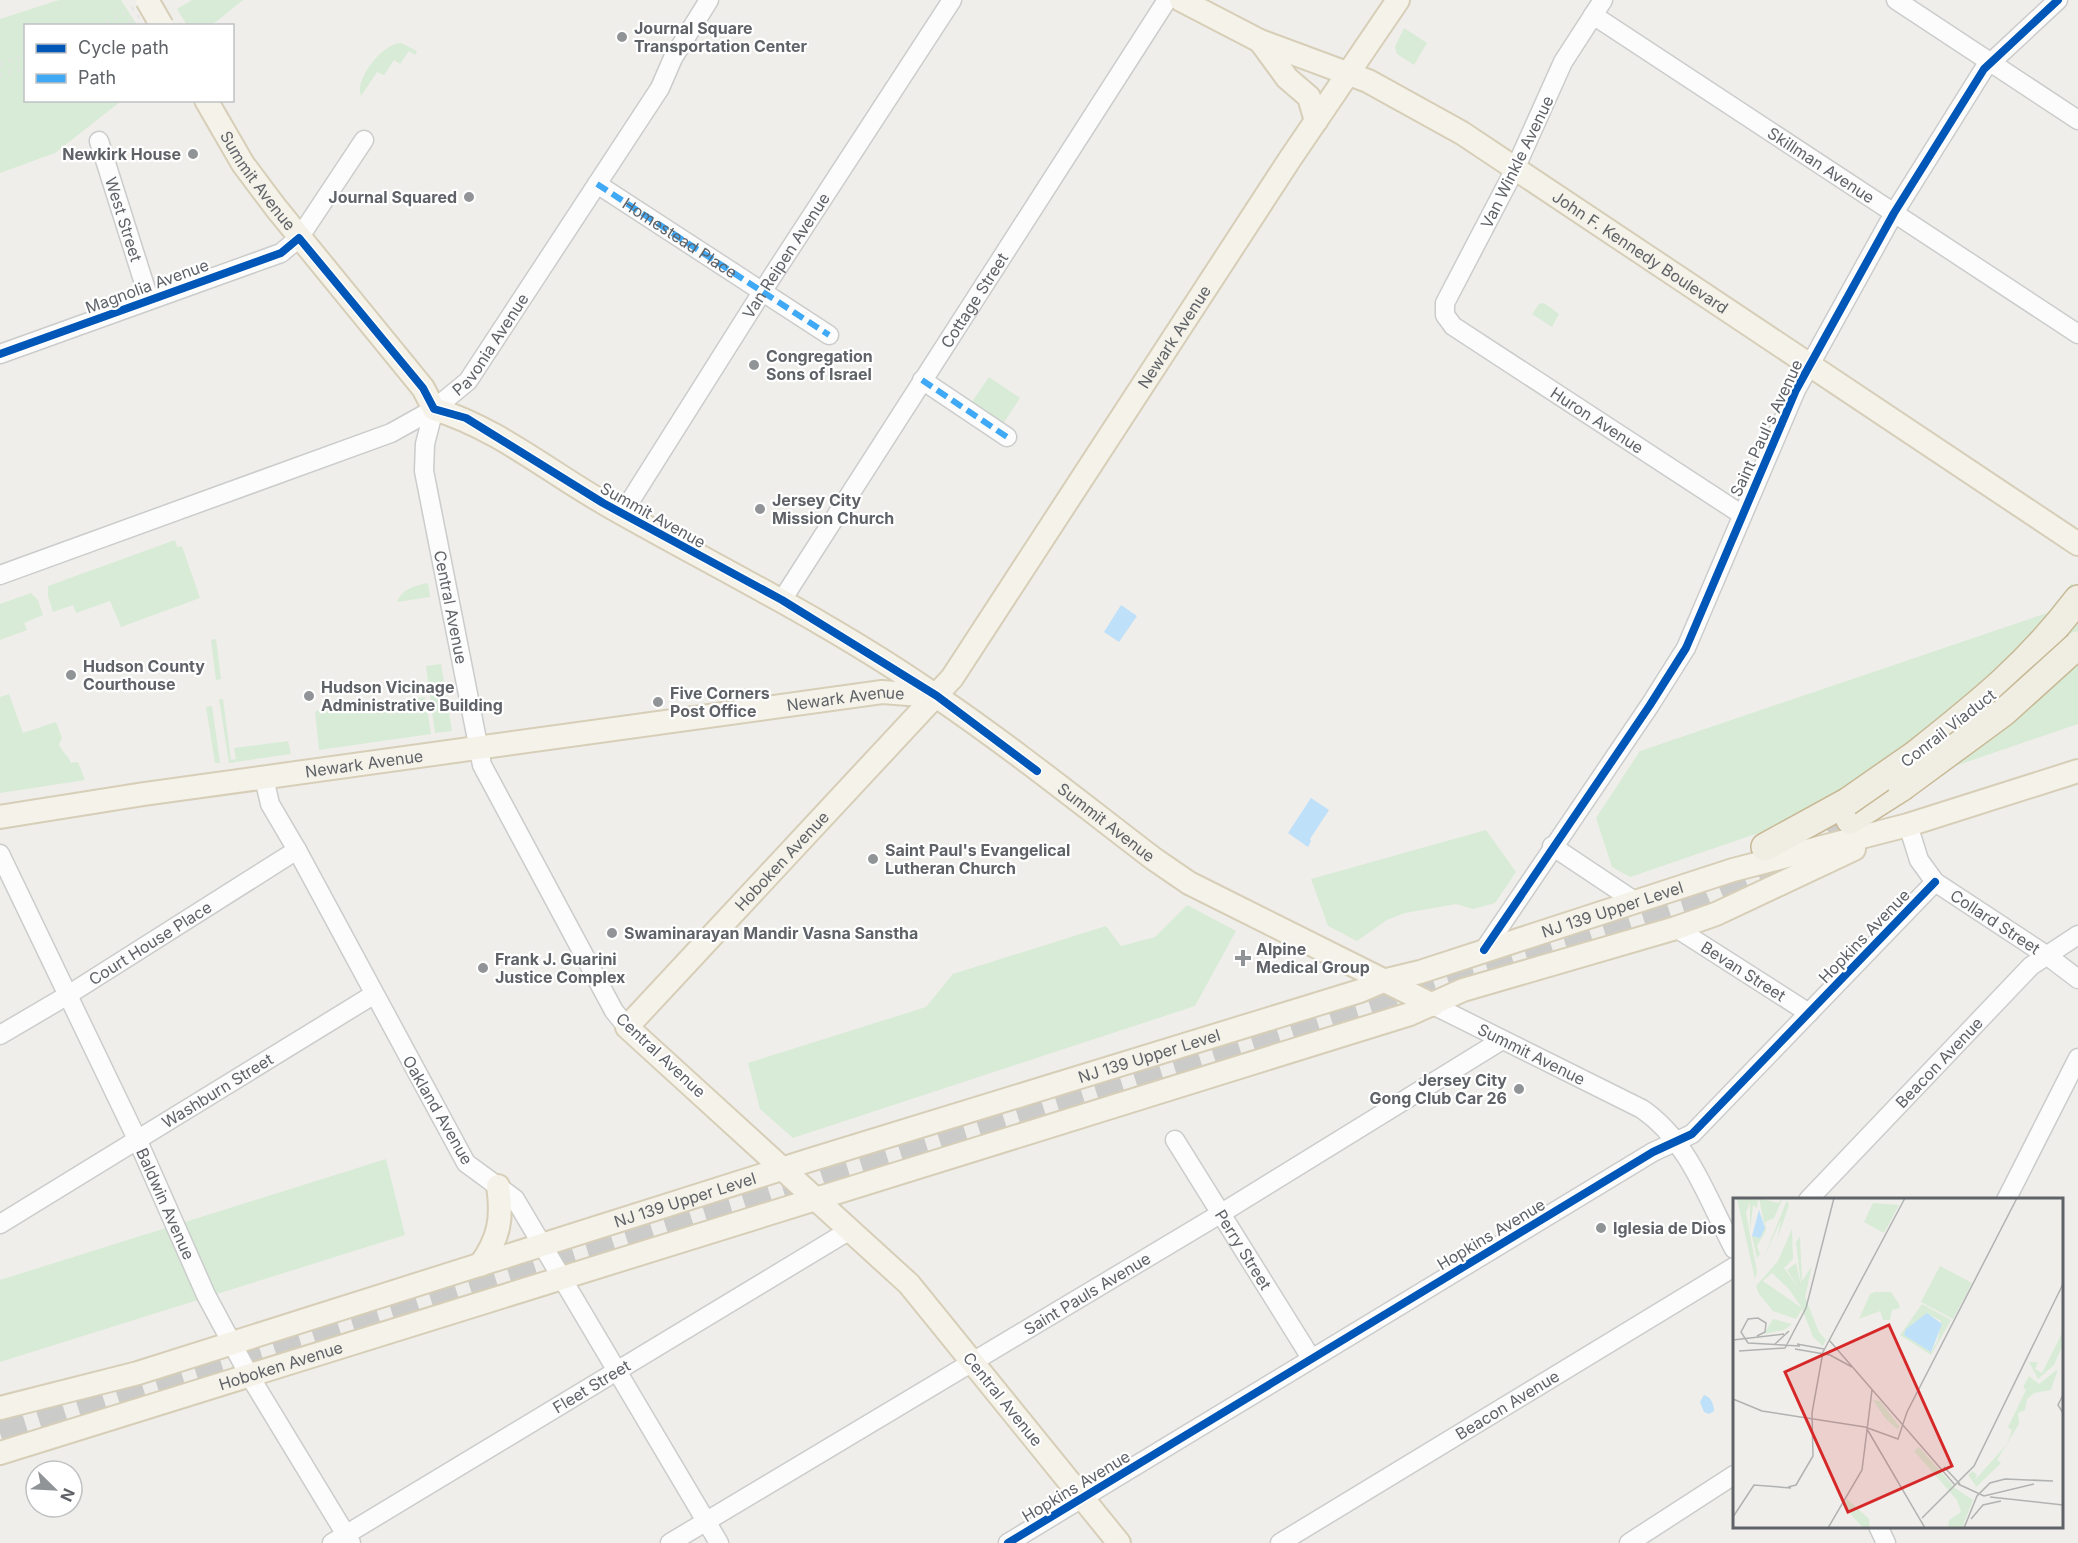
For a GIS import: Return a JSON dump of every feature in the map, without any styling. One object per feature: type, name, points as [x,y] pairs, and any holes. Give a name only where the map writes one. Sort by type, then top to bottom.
[{"type":"highway","points":[[2065,636],[2078,599]]},
{"type":"highway","name":"Conrail Viaduct","points":[[1848,811],[1916,754],[1937,747],[2019,680],[2065,636]]},
{"type":"highway","name":"Conrail Viaduct","points":[[1848,811],[1902,787],[1994,720],[2065,636]]},
{"type":"highway","points":[[1765,847],[1848,811]]},
{"type":"main road","points":[[147,0],[161,24]]},
{"type":"main road","name":"John F. Kennedy Boulevard","points":[[1181,0],[1260,41],[1349,73],[1437,118],[2078,544]]},
{"type":"main road","name":"Newark Avenue","points":[[0,818],[478,747],[882,692],[937,696],[958,668],[1316,121],[1398,0]]},
{"type":"main road","points":[[1260,41],[1287,78],[1309,97],[1316,121]]},
{"type":"main road","name":"Summit Avenue","points":[[207,102],[243,165],[299,238],[423,388],[434,409],[465,418],[622,514],[782,600],[937,696],[1189,883],[1433,1005]]},
{"type":"main road","name":"Hoboken Avenue","points":[[627,1027],[937,696]]},
{"type":"main road","name":"NJ 139 Upper Level","points":[[232,1344],[784,1169],[1349,994],[1383,981],[1420,972],[1780,856],[1908,825],[2078,771]]},
{"type":"main road","name":"NJ 139 Upper Level","points":[[560,1277],[1433,1005],[1464,990],[1676,928],[1716,914],[1908,825]]},
{"type":"main road","name":"Central Avenue","points":[[627,1027],[909,1284],[1119,1543]]},
{"type":"main road","points":[[480,1265],[498,1235],[501,1210],[498,1186]]},
{"type":"main road","name":"Hoboken Avenue","points":[[0,1453],[560,1277]]},
{"type":"main road","points":[[0,1408],[138,1373],[232,1344]]},
{"type":"street","name":"Pavonia Avenue","points":[[0,575],[391,433],[434,409],[468,381],[660,88],[673,58],[709,0]]},
{"type":"street","name":"Van Reipen Avenue","points":[[622,514],[762,292],[952,0]]},
{"type":"street","name":"Cottage Street","points":[[782,600],[1167,0]]},
{"type":"street","points":[[1896,0],[2078,120]]},
{"type":"street","name":"Saint Paul's Avenue","points":[[1484,950],[1678,661],[1809,365],[1894,213],[1990,62],[2058,0]]},
{"type":"street","name":"Van Winkle Avenue","points":[[1453,326],[1444,315],[1445,303],[1515,170],[1563,62],[1598,8]]},
{"type":"street","name":"Skillman Avenue","points":[[1598,8],[1894,213],[2078,334]]},
{"type":"street","name":"Magnolia Avenue","points":[[0,354],[281,253],[299,238],[364,140]]},
{"type":"street","name":"West Street","points":[[99,141],[149,299]]},
{"type":"street","name":"Homestead Place","points":[[597,184],[829,335]]},
{"type":"street","name":"Huron Avenue","points":[[1453,326],[1742,514]]},
{"type":"street","points":[[922,380],[1007,437]]},
{"type":"street","name":"Central Avenue","points":[[434,409],[425,444],[424,471],[482,765],[614,1011],[627,1027]]},
{"type":"street","name":"Oakland Avenue","points":[[264,778],[270,804],[466,1163],[473,1171],[515,1199],[719,1543]]},
{"type":"street","name":"Collard Street","points":[[1908,825],[1919,860],[1935,882],[2049,957],[2078,979]]},
{"type":"street","points":[[1552,846],[1636,902]]},
{"type":"street","name":"Court House Place","points":[[0,1035],[68,995],[297,850]]},
{"type":"street","name":"Baldwin Avenue","points":[[0,854],[137,1138],[206,1295],[343,1540]]},
{"type":"street","name":"Hopkins Avenue","points":[[1008,1543],[1653,1152],[1678,1142],[1703,1125],[1935,882]]},
{"type":"street","name":"Bevan Street","points":[[1676,928],[1809,1013]]},
{"type":"street","name":"Beacon Avenue","points":[[1810,1198],[2031,966],[2049,957],[2078,935]]},
{"type":"street","name":"Washburn Street","points":[[0,1224],[373,995]]},
{"type":"street","name":"Summit Avenue","points":[[1433,1005],[1642,1109],[1657,1120],[1678,1142],[1733,1247]]},
{"type":"street","name":"Saint Pauls Avenue","points":[[670,1543],[1220,1214],[1502,1040]]},
{"type":"street","points":[[2007,1198],[2078,1058]]},
{"type":"street","name":"Perry Street","points":[[1175,1140],[1311,1358]]},
{"type":"street","name":"Fleet Street","points":[[343,1540],[850,1230]]},
{"type":"street","name":"Beacon Avenue","points":[[1280,1543],[1733,1268]]},
{"type":"street","points":[[1629,1543],[1733,1476]]},
{"type":"street","points":[[1878,1528],[1886,1543]]},
{"type":"green space","points":[[59,0],[121,0],[136,24],[24,24],[24,102],[120,102],[55,153],[0,173],[0,19]]},
{"type":"green space","points":[[192,0],[243,0],[213,24],[186,24],[177,9]]},
{"type":"green space","points":[[1404,28],[1427,43],[1414,65],[1397,54],[1395,47]]},
{"type":"green space","points":[[401,43],[417,51],[415,55],[409,51],[400,64],[394,60],[384,75],[377,72],[361,96],[362,81],[372,63],[386,49]]},
{"type":"green space","points":[[1544,303],[1559,314],[1552,327],[1532,314],[1539,304]]},
{"type":"green space","points":[[989,377],[1020,398],[1001,427],[969,406]]},
{"type":"green space","points":[[175,540],[177,547],[182,546],[200,598],[121,627],[110,601],[76,613],[73,605],[53,612],[48,596],[48,586]]},
{"type":"green space","points":[[428,583],[430,597],[397,602],[406,591]]},
{"type":"green space","points":[[2072,583],[2078,591],[2078,724],[1630,877],[1612,867],[1596,818],[1640,751],[2047,613]]},
{"type":"green space","points":[[31,593],[38,600],[43,615],[24,623],[27,630],[0,640],[0,604]]},
{"type":"green space","points":[[216,639],[221,679],[216,680],[211,640]]},
{"type":"green space","points":[[441,664],[452,731],[435,733],[426,666]]},
{"type":"green space","points":[[9,694],[23,733],[56,722],[62,738],[60,747],[71,763],[78,762],[85,780],[0,793],[0,697]]},
{"type":"green space","points":[[425,697],[431,734],[319,750],[315,711]]},
{"type":"green space","points":[[219,699],[223,699],[231,760],[236,759],[234,748],[288,741],[291,754],[229,763]]},
{"type":"green space","points":[[212,706],[220,763],[215,763],[206,707]]},
{"type":"green space","points":[[1486,830],[1516,872],[1495,903],[1473,909],[1456,904],[1405,913],[1387,920],[1357,941],[1328,926],[1311,879]]},
{"type":"green space","points":[[1187,905],[1236,931],[1195,1006],[793,1138],[760,1109],[748,1063],[926,1007],[953,974],[1106,926],[1121,946],[1155,937]]},
{"type":"green space","points":[[386,1159],[405,1235],[0,1362],[0,1280]]},
{"type":"water","points":[[1121,605],[1137,616],[1119,642],[1104,632]]},
{"type":"water","points":[[1311,798],[1329,810],[1310,839],[1308,847],[1288,833]]},
{"type":"water","points":[[1704,1395],[1710,1399],[1713,1406],[1714,1411],[1709,1414],[1704,1412],[1700,1402]]},
{"type":"tunnel","points":[[0,1433],[1683,905],[1765,870],[1850,820]]},
{"type":"railway","points":[[102,24],[150,0]]},
{"type":"railway","points":[[125,24],[170,0]]},
{"type":"railway","points":[[0,64],[24,57]]},
{"type":"railway","points":[[0,75],[24,68]]},
{"type":"marked path","points":[[597,184],[829,335]]},
{"type":"marked path","points":[[922,380],[1007,437]]},
{"type":"cycle path","points":[[1484,950],[1686,648],[1796,390],[1894,213],[1984,69],[2058,0]]},
{"type":"cycle path","points":[[0,354],[281,253],[299,238],[423,388],[434,409],[466,418],[603,503],[782,600],[937,696],[1037,771]]},
{"type":"cycle path","points":[[1008,1543],[1653,1152],[1692,1134],[1935,882]]},
{"type":"place","name":"Journal Square Transportation Center","points":[[622,37]]},
{"type":"place","name":"Newkirk House","points":[[193,154]]},
{"type":"place","name":"Journal Squared","points":[[469,197]]},
{"type":"place","name":"Congregation Sons of Israel","points":[[754,365]]},
{"type":"place","name":"Jersey City Mission Church","points":[[760,509]]},
{"type":"place","name":"Hudson County Courthouse","points":[[71,675]]},
{"type":"place","name":"Hudson Vicinage Administrative Building","points":[[309,696]]},
{"type":"place","name":"Five Corners Post Office","points":[[658,702]]},
{"type":"place","name":"Saint Paul's Evangelical Lutheran Church","points":[[873,859]]},
{"type":"place","name":"Swaminarayan Mandir Vasna Sanstha","points":[[612,933]]},
{"type":"place","name":"Alpine Medical Group","points":[[1243,958]]},
{"type":"place","name":"Frank J. Guarini Justice Complex","points":[[483,968]]},
{"type":"place","name":"Jersey City Gong Club Car 26","points":[[1519,1089]]},
{"type":"place","name":"Iglesia de Dios","points":[[1601,1228]]}]
